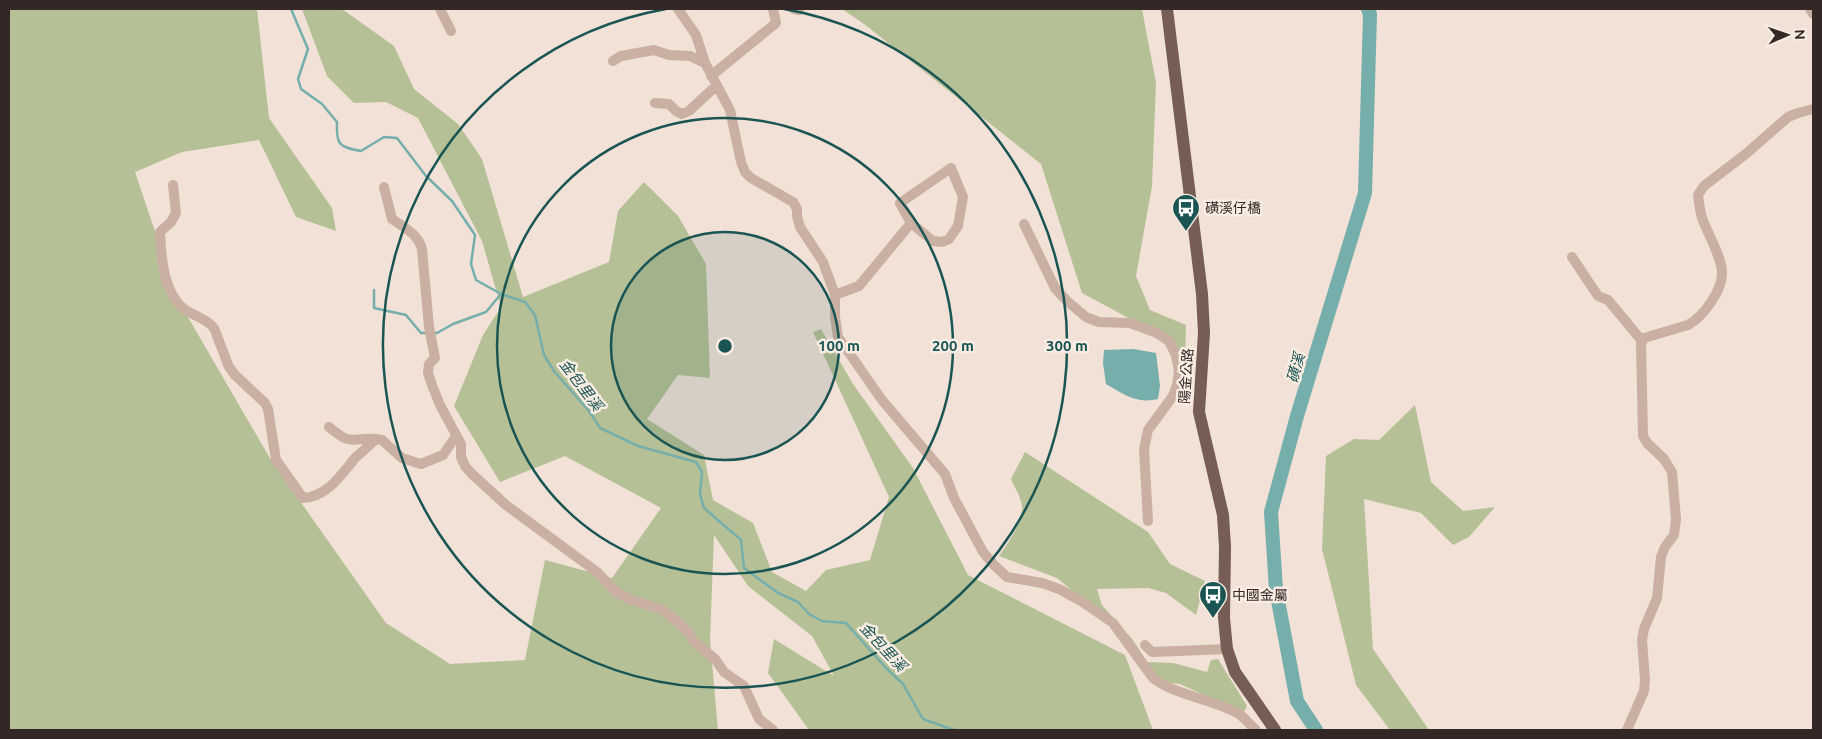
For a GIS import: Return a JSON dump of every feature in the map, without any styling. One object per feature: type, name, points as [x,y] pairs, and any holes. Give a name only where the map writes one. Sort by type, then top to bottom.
[{"type":"main road","name":"陽金公路","points":[[1166,9],[1202,294],[1204,333],[1199,412],[1224,515],[1224,618],[1227,649],[1235,672],[1275,730]]},
{"type":"street","points":[[440,9],[451,32]]},
{"type":"street","points":[[678,9],[696,35],[705,64],[730,110],[741,162],[745,172],[751,178],[793,202],[797,209],[800,226],[822,262],[835,295],[835,317],[838,337],[882,400],[944,474],[954,498],[983,552],[1007,577],[1042,583],[1059,589],[1081,601],[1113,624],[1153,678],[1161,684],[1170,689],[1220,705],[1241,715],[1256,730]]},
{"type":"street","points":[[655,103],[669,104],[682,114],[689,111],[714,81],[776,23],[773,9]]},
{"type":"street","points":[[1810,9],[1813,14]]},
{"type":"street","points":[[613,61],[621,56],[654,50],[669,55],[690,56],[705,64]]},
{"type":"street","points":[[1642,341],[1644,338],[1694,322],[1709,306],[1719,288],[1722,272],[1702,216],[1698,195],[1704,186],[1788,118],[1813,109]]},
{"type":"street","points":[[950,168],[963,197],[958,226],[950,239],[942,242],[933,241],[911,223],[900,203],[950,168]]},
{"type":"street","points":[[173,185],[176,213],[171,222],[160,232],[160,252],[165,278],[179,304],[186,310],[211,323],[229,368],[265,403],[268,410],[276,460],[303,498],[316,496],[330,487],[357,456],[376,439]]},
{"type":"street","points":[[384,188],[392,219],[420,240],[430,333],[435,358],[429,364],[428,373],[440,405],[461,444],[461,457],[465,466],[506,505],[597,572],[616,592],[631,600],[661,609],[679,623],[694,642],[715,659],[724,672],[744,686],[759,719],[774,730]]},
{"type":"street","points":[[835,295],[859,286],[911,223]]},
{"type":"street","points":[[1024,224],[1055,288],[1067,302],[1086,317],[1099,322],[1130,323],[1157,333],[1169,341],[1176,354],[1179,371],[1177,385],[1173,396],[1148,430],[1144,449],[1148,521]]},
{"type":"street","points":[[1572,257],[1598,296],[1608,300],[1642,341],[1644,436],[1647,443],[1664,460],[1672,472],[1676,519],[1674,535],[1665,547],[1661,557],[1657,598],[1649,613],[1642,640],[1644,691],[1627,730]]},
{"type":"street","points":[[329,427],[344,440],[351,441],[366,438],[382,440],[402,458],[421,464],[443,455],[456,436]]},
{"type":"street","points":[[1145,645],[1152,652],[1227,649]]},
{"type":"green space","points":[[9,9],[257,9],[269,118],[332,208],[336,231],[296,217],[259,140],[182,152],[135,172],[178,300],[271,460],[386,623],[450,664],[525,660],[545,560],[612,578],[661,508],[565,456],[500,482],[454,406],[483,335],[501,307],[482,241],[418,118],[386,102],[354,103],[327,76],[302,9],[342,9],[394,46],[414,89],[458,124],[482,159],[523,297],[609,262],[618,211],[644,182],[678,216],[706,264],[710,378],[678,375],[647,419],[704,455],[713,500],[753,523],[772,572],[806,591],[826,570],[870,560],[889,497],[813,332],[821,329],[853,384],[913,468],[968,575],[1125,655],[1153,730],[809,730],[768,673],[774,639],[834,676],[812,636],[748,586],[714,535],[710,639],[718,730],[9,730]]},
{"type":"green space","points":[[842,9],[1142,9],[1156,83],[1152,186],[1136,276],[1150,310],[1186,325],[1184,399],[1175,343],[1082,293],[1041,164],[864,24]]},
{"type":"green space","points":[[1415,405],[1431,482],[1463,511],[1495,507],[1469,537],[1453,545],[1421,513],[1364,499],[1373,649],[1429,730],[1390,730],[1356,685],[1322,549],[1326,456],[1354,439],[1379,440]]},
{"type":"green space","points":[[1025,452],[1148,532],[1170,564],[1205,581],[1196,615],[1166,593],[1148,588],[1097,589],[1102,605],[1133,640],[1147,662],[1173,663],[1207,672],[1211,660],[1218,659],[1247,706],[1244,712],[1180,684],[1162,682],[1092,607],[1057,578],[999,556],[1014,534],[1021,515],[1021,502],[1011,479]]},
{"type":"water","points":[[1133,349],[1156,353],[1160,386],[1158,399],[1143,400],[1131,398],[1106,384],[1103,363],[1104,350]]},
{"type":"waterway","name":"金包里溪","points":[[291,9],[308,49],[298,79],[301,89],[322,104],[337,122],[337,136],[340,144],[361,151],[384,137],[397,138],[426,176],[452,201],[475,235],[471,264],[476,280],[501,294],[525,302],[535,315],[544,355],[554,371],[589,411],[600,428],[638,446],[696,462],[702,472],[700,494],[704,508],[741,540],[744,568],[778,593],[798,602],[809,614],[822,621],[846,623],[903,684],[923,719],[954,730]]},
{"type":"waterway","name":"磺溪","points":[[1316,730],[1297,701],[1276,590],[1271,512],[1297,416],[1365,193],[1370,14],[1368,9]]},
{"type":"waterway","points":[[374,290],[374,308],[406,315],[421,333],[428,333]]},
{"type":"waterway","points":[[434,333],[486,312],[501,294]]},
{"type":"place","name":"磺溪仔橋","points":[[1186,232]]},
{"type":"place","name":"中國金屬","points":[[1213,619]]}]
